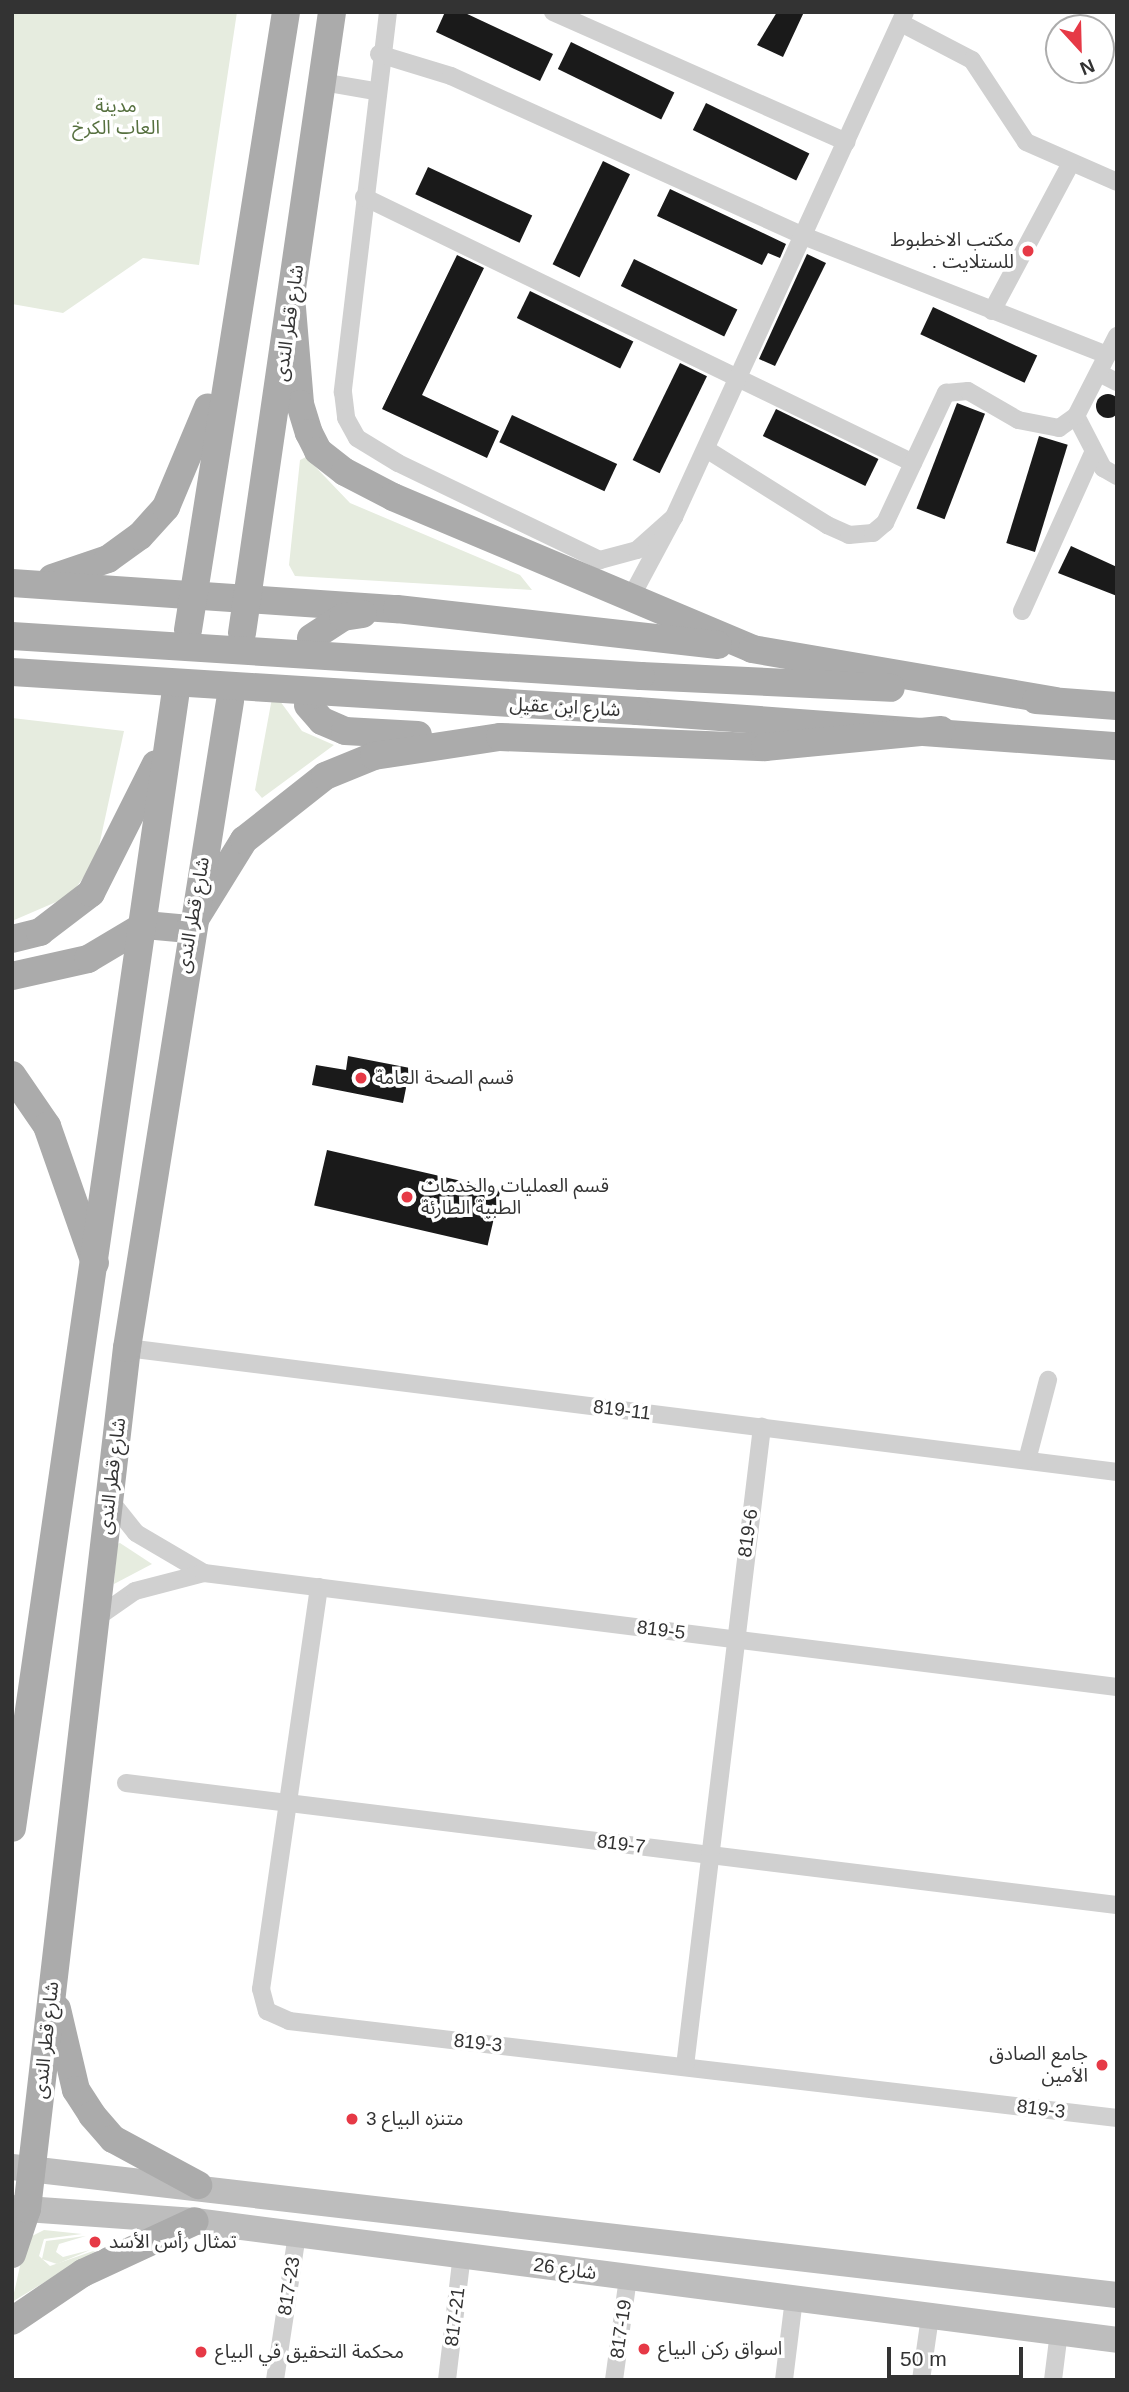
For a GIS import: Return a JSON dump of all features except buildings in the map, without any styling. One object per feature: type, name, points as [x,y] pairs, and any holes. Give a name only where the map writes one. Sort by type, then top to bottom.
[{"type":"main road","points":[[188,630],[286,12]]},
{"type":"main road","name":"شارع قطر الندى","points":[[242,634],[292,308],[332,12]]},
{"type":"main road","points":[[292,308],[300,404],[318,451],[393,497],[752,649]]},
{"type":"main road","points":[[19,583],[108,559],[166,507],[233,335]]},
{"type":"main road","points":[[19,583],[397,609],[752,649],[1055,701]]},
{"type":"main road","points":[[311,638],[343,617],[397,609]]},
{"type":"main road","name":"شارع ابن عقيل","points":[[12,636],[1117,706]]},
{"type":"main road","name":"شارع ابن عقيل","points":[[12,673],[941,730],[1117,746]]},
{"type":"main road","points":[[12,1828],[97,1270],[175,697]]},
{"type":"main road","name":"شارع قطر الندى","points":[[12,2254],[22,2168],[52,1984],[127,1348],[189,929],[230,701]]},
{"type":"main road","points":[[308,705],[321,721],[361,734],[765,747],[941,730]]},
{"type":"main road","points":[[12,939],[40,932],[91,893],[168,736]]},
{"type":"main road","points":[[12,976],[88,959],[145,925],[189,929],[244,840],[325,776],[399,750],[500,737]]},
{"type":"main road","points":[[12,1075],[47,1126],[97,1270]]},
{"type":"main road","points":[[52,1984],[76,2090],[92,2115],[113,2139],[198,2185]]},
{"type":"main road","name":"شارع 26","points":[[22,2168],[198,2185],[1117,2295]]},
{"type":"main road","name":"شارع 26","points":[[19,2209],[194,2221],[1117,2340]]},
{"type":"main road","points":[[12,2320],[83,2273],[194,2221]]},
{"type":"street","points":[[388,12],[379,54],[343,392],[346,418],[357,438],[600,560],[637,550],[674,517]]},
{"type":"street","points":[[553,12],[846,142]]},
{"type":"street","points":[[630,599],[674,517],[706,449],[734,377],[903,18],[972,60],[1026,142],[1070,165],[1117,182]]},
{"type":"street","points":[[379,54],[451,76],[801,235],[1107,355]]},
{"type":"street","points":[[323,82],[375,91]]},
{"type":"street","points":[[992,311],[1070,165]]},
{"type":"street","points":[[364,197],[913,463]]},
{"type":"street","points":[[706,449],[849,535],[873,533],[885,523],[946,393],[955,388],[1039,427],[1059,428],[1076,416],[1117,336]]},
{"type":"street","points":[[1099,373],[1117,382]]},
{"type":"street","points":[[1076,416],[1093,453],[1117,476]]},
{"type":"street","points":[[1022,611],[1093,453]]},
{"type":"street","name":"819-11","points":[[127,1348],[1117,1472]]},
{"type":"street","points":[[1027,1460],[1048,1380]]},
{"type":"street","name":"819-6","points":[[685,2066],[706,1854],[762,1427]]},
{"type":"street","name":"819-5","points":[[109,1499],[136,1533],[204,1573]]},
{"type":"street","name":"819-5","points":[[95,1619],[135,1591],[204,1573],[1117,1687]]},
{"type":"street","name":"819-3","points":[[319,1587],[261,1989],[267,2011],[289,2021],[1117,2118]]},
{"type":"street","name":"819-7","points":[[126,1783],[1117,1905]]},
{"type":"street","name":"817-23","points":[[275,2380],[297,2234]]},
{"type":"street","name":"817-21","points":[[447,2380],[462,2254]]},
{"type":"street","name":"817-19","points":[[614,2380],[628,2278]]},
{"type":"street","points":[[784,2380],[794,2298]]},
{"type":"street","points":[[921,2380],[930,2317]]},
{"type":"street","points":[[1053,2380],[1059,2332]]},
{"type":"green space","name":"مدينة العاب الكرخ","points":[[12,12],[237,12],[199,265],[143,258],[63,313],[12,304]]},
{"type":"green space","points":[[306,457],[350,503],[520,575],[532,590],[295,576],[289,565],[300,460]]},
{"type":"green space","points":[[277,697],[302,731],[334,745],[262,798],[255,790],[272,698]]},
{"type":"green space","points":[[12,718],[124,731],[96,860],[70,896],[12,921]]},
{"type":"green space","points":[[120,1543],[152,1564],[114,1584],[117,1544]]},
{"type":"green space","points":[[44,2230],[82,2234],[44,2239],[39,2256],[50,2266],[99,2249],[12,2302],[26,2239]]},
{"type":"green space","points":[[86,2236],[59,2244],[56,2252],[63,2257],[90,2250],[57,2264],[42,2259],[46,2241]]},
{"type":"place","name":"مكتب الاخطبوط . للستلايت","points":[[1028,251]]},
{"type":"place","name":"قسم الصحة العامة","points":[[361,1078]]},
{"type":"place","name":"قسم العمليات والخدمات الطبية الطارئة","points":[[407,1197]]},
{"type":"place","name":"جامع الصادق الأمين","points":[[1102,2065]]},
{"type":"place","name":"متنزه البياع 3","points":[[352,2119]]},
{"type":"place","name":"تمثال رأس الأسد","points":[[95,2242]]},
{"type":"place","name":"اسواق ركن البياع","points":[[644,2349]]},
{"type":"place","name":"محكمة التحقيق في البياع","points":[[201,2352]]}]
